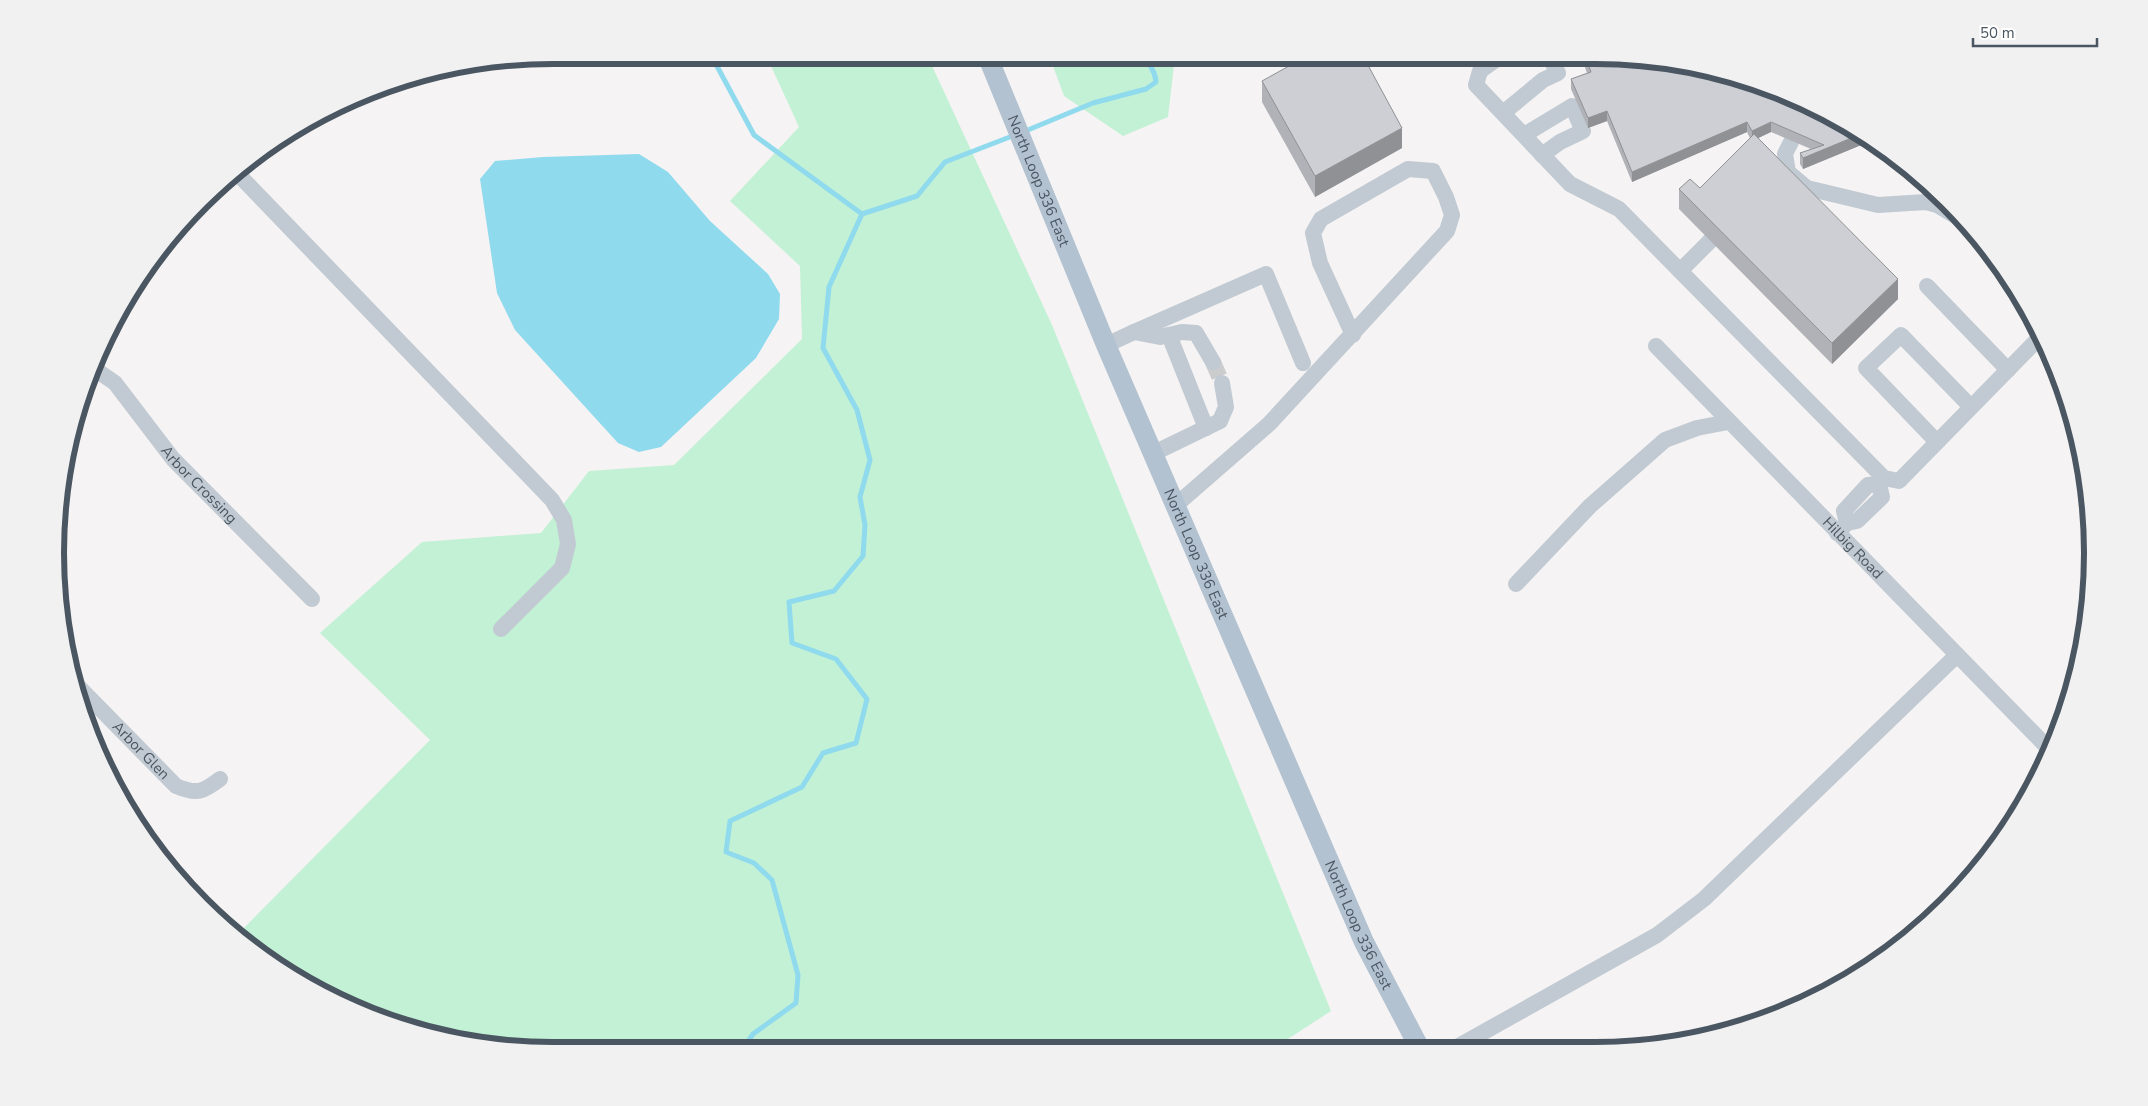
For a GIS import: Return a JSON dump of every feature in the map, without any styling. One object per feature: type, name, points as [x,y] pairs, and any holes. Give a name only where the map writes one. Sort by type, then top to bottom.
[{"type":"main road","name":"North Loop 336 East","points":[[990,64],[1088,297],[1106,345],[1364,942],[1416,1042]]},
{"type":"street","points":[[1490,64],[1480,71],[1476,85],[1502,113],[1570,184],[1619,209],[1882,481]]},
{"type":"street","points":[[1502,113],[1543,80],[1558,73],[1553,64]]},
{"type":"street","points":[[1524,135],[1572,106],[1583,131],[1560,142],[1542,155]]},
{"type":"street","points":[[1791,142],[1785,154],[1788,172],[1807,188],[1878,204],[1926,202],[1941,207]]},
{"type":"street","points":[[1176,505],[1269,424],[1353,335],[1447,231],[1452,215],[1446,197],[1433,171],[1408,169],[1321,219],[1313,233],[1320,263],[1353,335]]},
{"type":"street","points":[[240,177],[552,500],[564,520],[568,544],[562,568],[501,629]]},
{"type":"street","points":[[1680,271],[1710,240]]},
{"type":"street","points":[[1106,345],[1266,274],[1303,363]]},
{"type":"street","points":[[1927,286],[2008,370]]},
{"type":"street","points":[[1134,332],[1160,337],[1182,332],[1196,333],[1213,362]]},
{"type":"street","points":[[1169,335],[1206,428]]},
{"type":"street","points":[[1937,442],[1866,368],[1901,336],[1971,407]]},
{"type":"street","points":[[1842,528],[1844,511],[1868,485],[1882,481],[1899,481],[2036,341]]},
{"type":"street","name":"Hilbig Road","points":[[1656,346],[1728,422],[1842,528],[1957,655],[2045,745]]},
{"type":"street","name":"Arbor Crossing","points":[[99,372],[115,383],[173,459],[312,599]]},
{"type":"street","points":[[1154,453],[1220,421],[1226,407],[1222,383]]},
{"type":"street","points":[[1516,584],[1590,506],[1665,440],[1697,428],[1728,422]]},
{"type":"street","points":[[1466,1042],[1657,935],[1704,899],[1957,655]]},
{"type":"street","name":"Arbor Glen","points":[[84,692],[176,786],[191,793],[206,790],[220,779]]},
{"type":"green space","points":[[770,64],[931,64],[1052,325],[1331,1011],[1283,1042],[553,1042],[489,1038],[426,1026],[366,1005],[308,977],[281,960],[242,930],[430,740],[320,633],[422,542],[541,533],[589,471],[674,465],[802,339],[800,266],[730,201],[799,127]]},
{"type":"green space","points":[[1052,64],[1174,64],[1168,117],[1123,136],[1064,96]]},
{"type":"water","points":[[639,154],[668,172],[710,221],[768,274],[780,294],[779,319],[756,358],[661,447],[639,452],[618,443],[515,330],[497,293],[480,179],[495,161],[543,157]]},
{"type":"building","points":[[1293,64],[1367,64],[1402,128],[1315,176],[1262,81]]},
{"type":"building","points":[[1588,64],[1627,65],[1659,68],[1722,80],[1782,101],[1811,114],[1853,137],[1803,158],[1800,153],[1824,145],[1771,122],[1752,131],[1747,122],[1632,172],[1607,111],[1588,118],[1571,79],[1591,72]]},
{"type":"building","points":[[1754,134],[1898,279],[1832,343],[1679,189],[1690,179],[1700,188]]},
{"type":"waterway","points":[[716,64],[754,135],[862,214]]},
{"type":"waterway","points":[[1023,132],[1093,103],[1146,89],[1156,82],[1152,68],[1149,64]]},
{"type":"waterway","points":[[862,214],[917,196],[945,162],[1015,135]]},
{"type":"waterway","points":[[748,1042],[753,1034],[796,1003],[798,975],[772,880],[754,863],[726,852],[730,821],[802,787],[823,753],[856,743],[867,699],[836,659],[792,643],[789,602],[834,591],[863,556],[865,525],[860,497],[870,460],[857,410],[823,348],[829,287],[862,214]]},
{"type":"tunnel","points":[[1213,362],[1222,383]]}]
